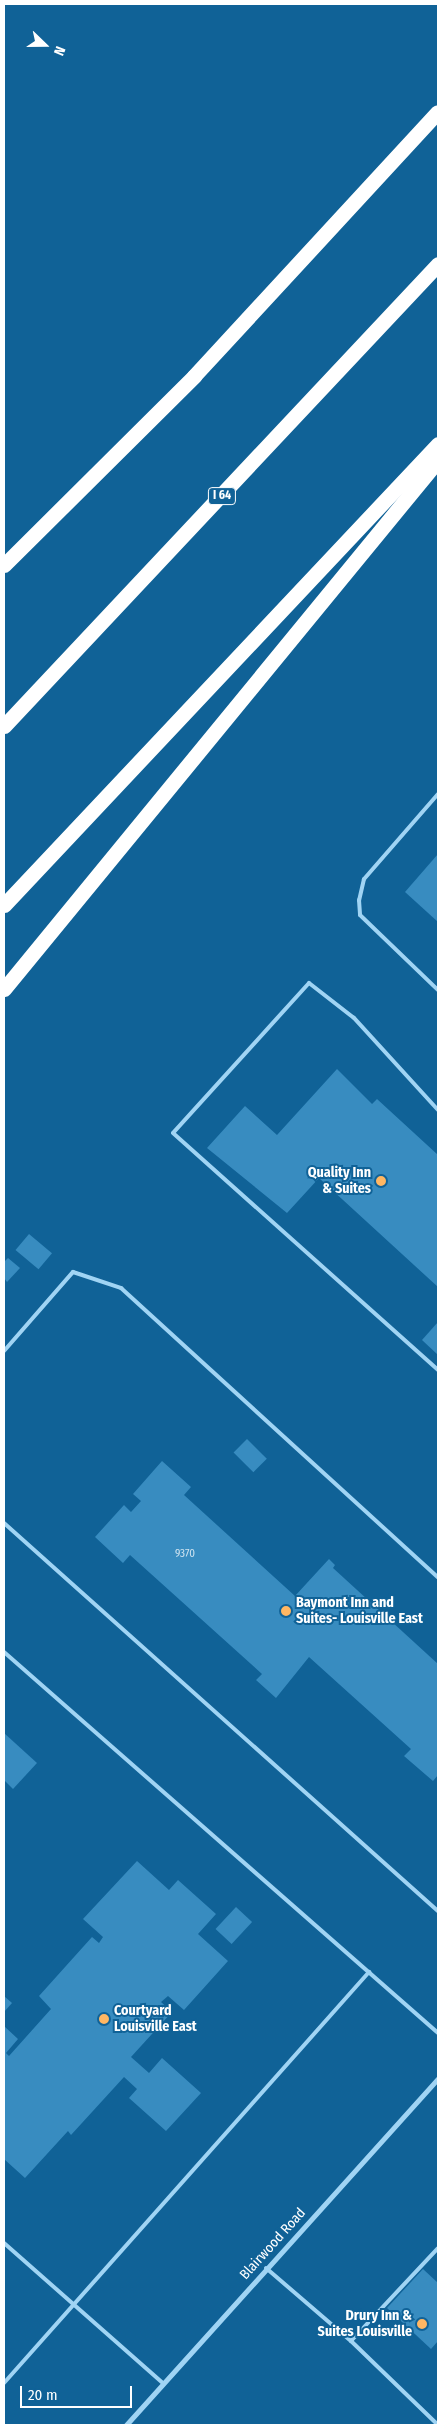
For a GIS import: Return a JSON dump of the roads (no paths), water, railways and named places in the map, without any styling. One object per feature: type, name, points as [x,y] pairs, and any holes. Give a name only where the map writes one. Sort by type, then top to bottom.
[{"type":"highway","points":[[4,565],[194,376],[438,112]]},
{"type":"highway","name":"I 64","points":[[4,726],[438,264]]},
{"type":"highway","points":[[4,905],[438,444]]},
{"type":"highway","points":[[4,989],[438,460]]},
{"type":"street","name":"Blairwood Road","points":[[127,2425],[266,2267],[438,2079]]},
{"type":"lane","points":[[438,794],[364,879],[359,900],[360,915],[438,990]]},
{"type":"lane","points":[[438,1110],[354,1018],[310,984],[173,1134],[438,1370]]},
{"type":"lane","points":[[4,1351],[73,1272],[121,1288],[438,1577]]},
{"type":"lane","points":[[4,1523],[438,1911]]},
{"type":"lane","points":[[4,1652],[438,2033]]},
{"type":"lane","points":[[433,1906],[438,1901]]},
{"type":"lane","points":[[4,2383],[76,2306],[369,1972]]},
{"type":"lane","points":[[4,2243],[163,2383]]},
{"type":"lane","points":[[351,2341],[438,2248]]},
{"type":"lane","points":[[266,2267],[351,2341],[438,2425]]},
{"type":"place","name":"Quality Inn & Suites","points":[[381,1181]]},
{"type":"place","name":"Baymont Inn and Suites- Louisville East","points":[[286,1611]]},
{"type":"place","name":"Courtyard Louisville East","points":[[104,2019]]},
{"type":"place","name":"Drury Inn & Suites Louisville","points":[[422,2324]]}]
